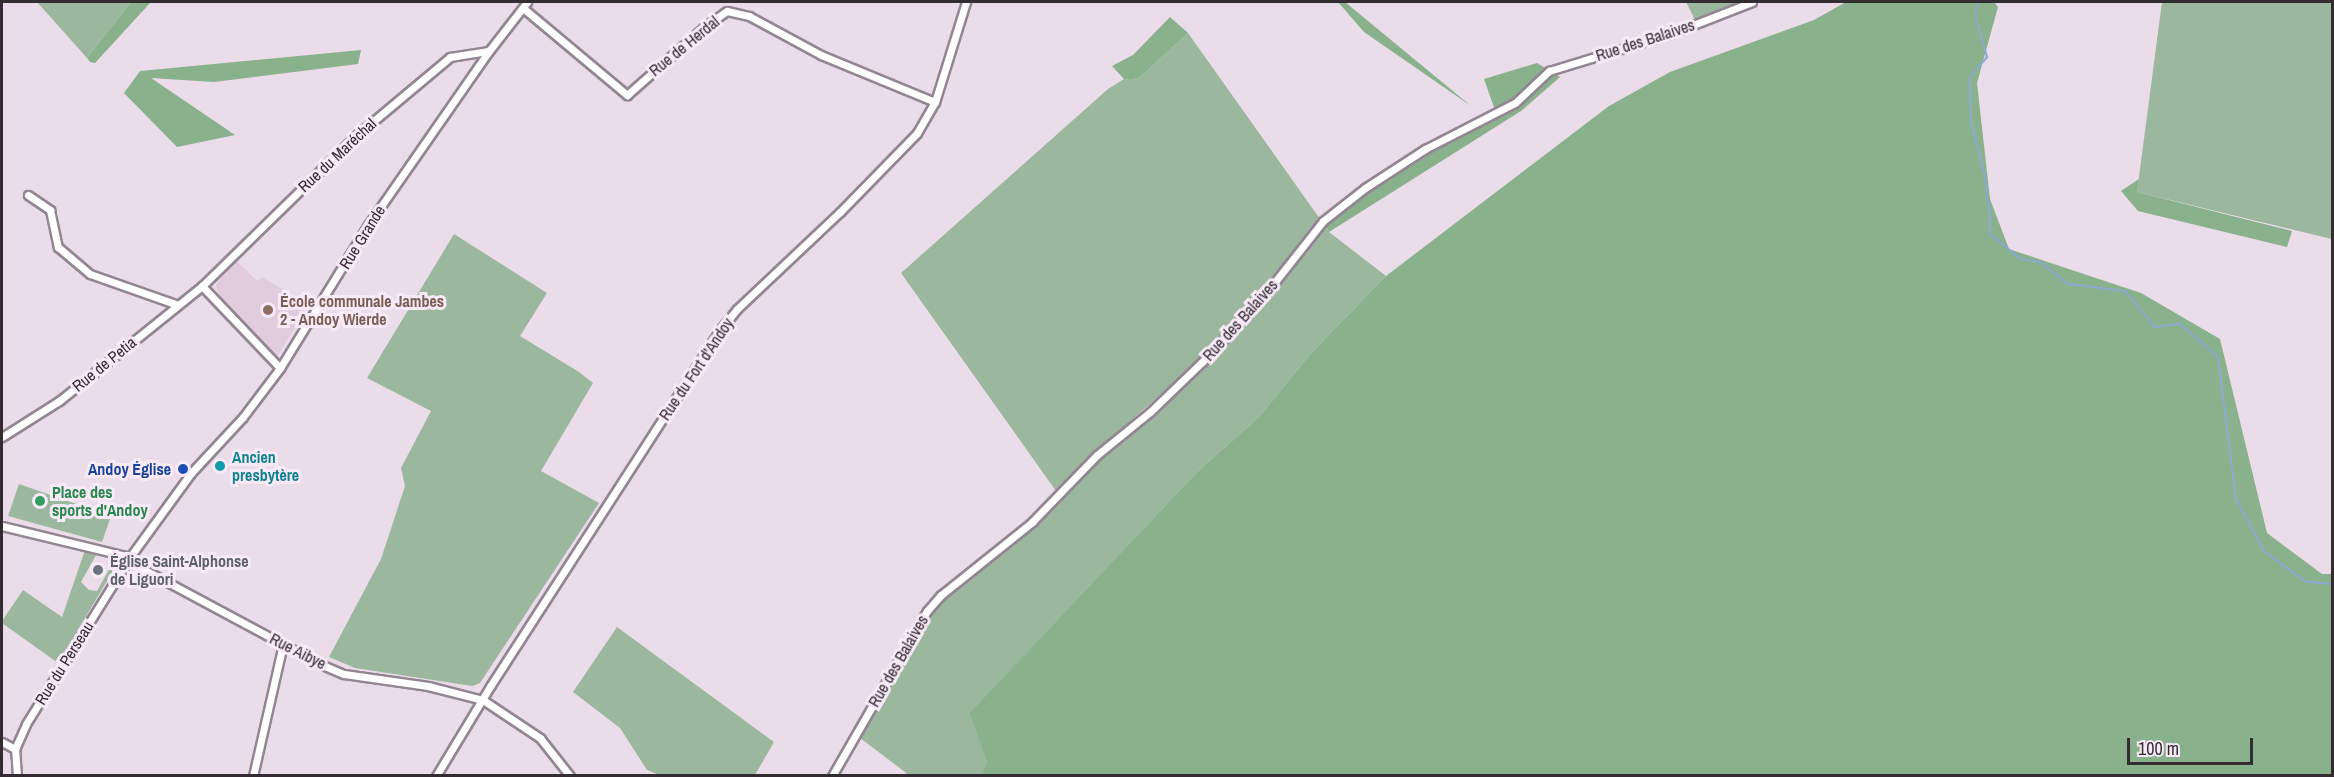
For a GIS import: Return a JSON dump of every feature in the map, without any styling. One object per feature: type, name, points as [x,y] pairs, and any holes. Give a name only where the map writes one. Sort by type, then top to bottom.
[{"type":"street","name":"Rue du Fort d'Andoy","points":[[436,776],[720,330],[737,309],[840,212],[917,133],[935,102],[966,2]]},
{"type":"street","name":"Rue des Balaives","points":[[832,776],[927,611],[941,595],[1032,522],[1097,455],[1150,412],[1202,362],[1263,297],[1323,220],[1365,188],[1425,149],[1515,103],[1549,71],[1670,34],[1752,2]]},
{"type":"street","name":"Rue de Herdal","points":[[525,5],[627,95],[704,27],[727,11],[749,16],[821,55],[935,102]]},
{"type":"street","name":"Rue Grande","points":[[130,557],[191,473],[243,417],[280,368],[368,225],[489,51],[525,5]]},
{"type":"street","name":"Rue du Maréchal","points":[[202,286],[358,134],[450,57],[489,51]]},
{"type":"street","points":[[28,195],[50,210],[58,247],[90,274],[178,305]]},
{"type":"street","name":"Rue de Petia","points":[[2,437],[59,401],[202,286]]},
{"type":"street","points":[[202,286],[280,368]]},
{"type":"street","points":[[2,526],[130,557]]},
{"type":"street","name":"Rue Aibye","points":[[130,557],[143,569],[283,644],[345,674],[428,686],[483,700],[540,738],[570,776]]},
{"type":"street","name":"Rue du Perseau","points":[[16,776],[15,748],[26,724],[130,557]]},
{"type":"street","points":[[254,776],[283,644]]},
{"type":"street","points":[[2,742],[15,748]]},
{"type":"shaded area","name":"École communale Jambes 2 - Andoy Wierde","points":[[236,260],[257,281],[262,277],[309,305],[278,355],[273,355],[219,296],[216,285]]},
{"type":"green space","points":[[37,2],[131,2],[87,58]]},
{"type":"green space","points":[[131,2],[151,2],[95,63],[90,62],[87,58]]},
{"type":"green space","points":[[1338,2],[1345,2],[1471,106],[1364,32]]},
{"type":"green space","points":[[1686,2],[1752,2],[1697,24]]},
{"type":"green space","points":[[1846,2],[1994,2],[1998,7],[1977,83],[1990,199],[2009,249],[2141,293],[2220,339],[2267,533],[2322,574],[2332,574],[2332,775],[982,775],[987,763],[970,713],[1197,472],[1259,417],[1313,351],[1386,276],[1609,106],[1670,72],[1814,20]]},
{"type":"green space","points":[[2162,2],[2332,2],[2332,239],[2137,192]]},
{"type":"green space","points":[[1170,17],[1188,33],[1140,77],[1131,80],[1124,79],[1112,66],[1133,55]]},
{"type":"green space","points":[[1188,33],[1320,219],[1261,295],[1200,360],[1095,452],[1056,491],[901,273],[1108,89],[1124,79],[1131,80],[1140,77]]},
{"type":"green space","points":[[361,50],[358,64],[214,82],[151,78],[235,135],[177,147],[124,93],[140,71]]},
{"type":"green space","points":[[1537,63],[1560,77],[1521,111],[1329,232],[1323,221],[1425,149],[1496,113],[1484,79]]},
{"type":"green space","points":[[2139,179],[2137,192],[2292,231],[2287,247],[2138,211],[2121,191]]},
{"type":"green space","points":[[1323,221],[1329,232],[1386,276],[1313,351],[1259,417],[1197,472],[971,713],[987,763],[983,775],[909,775],[860,738],[931,612],[943,596],[1033,524],[1098,458],[1266,298]]},
{"type":"green space","points":[[454,234],[547,293],[520,336],[593,383],[541,471],[599,503],[480,683],[472,686],[355,668],[329,657],[381,559],[405,486],[401,468],[431,411],[367,378]]},
{"type":"green space","name":"Place des sports d'Andoy","points":[[19,484],[111,516],[102,542],[8,516]]},
{"type":"green space","points":[[85,550],[96,555],[81,582],[89,590],[97,591],[112,564],[116,566],[58,663],[2,621],[23,590],[62,617]]},
{"type":"green space","points":[[617,627],[774,742],[755,775],[659,775],[647,770],[620,728],[573,692]]},
{"type":"waterway","points":[[1978,2],[1975,15],[1987,57],[1970,77],[1971,123],[1984,172],[1990,234],[2021,259],[2040,262],[2068,284],[2125,291],[2155,327],[2180,324],[2218,357],[2236,499],[2264,551],[2306,582],[2332,584]]},
{"type":"place","name":"École communale Jambes 2 - Andoy Wierde","points":[[268,310]]},
{"type":"place","name":"Ancien presbytère","points":[[220,466]]},
{"type":"place","name":"Andoy Église","points":[[183,469]]},
{"type":"place","name":"Place des sports d'Andoy","points":[[40,501]]},
{"type":"place","name":"Église Saint-Alphonse de Liguori","points":[[98,570]]}]
